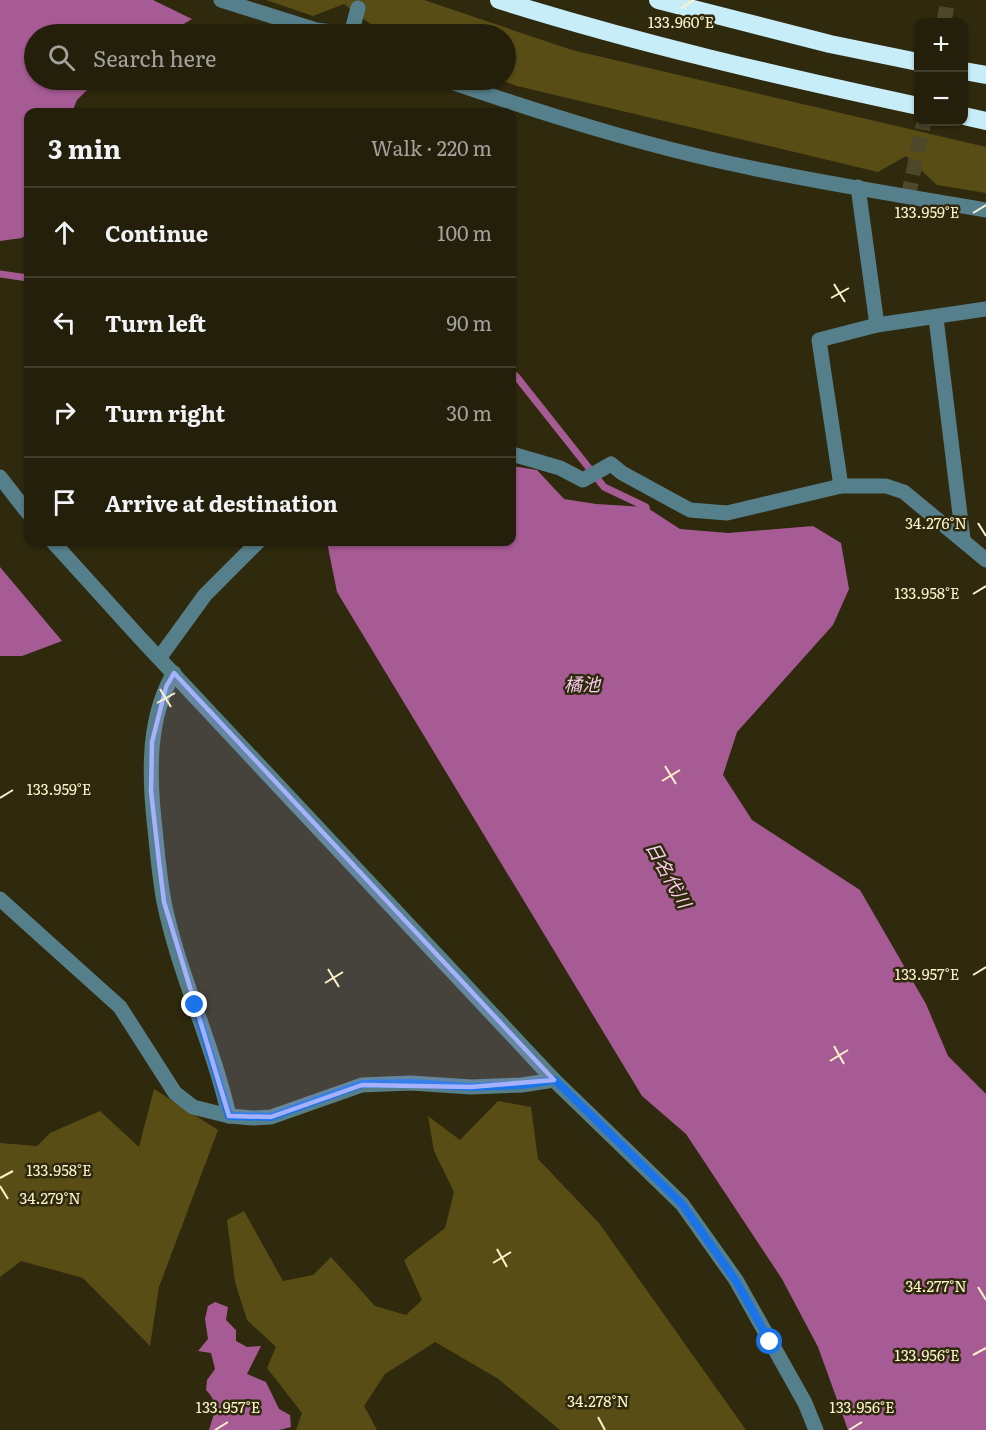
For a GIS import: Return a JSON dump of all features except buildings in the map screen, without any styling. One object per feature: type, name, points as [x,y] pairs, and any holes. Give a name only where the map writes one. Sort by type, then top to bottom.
[{"type":"highway","points":[[499,0],[563,20],[820,85],[914,105]]},
{"type":"highway","points":[[658,0],[830,44],[914,61]]},
{"type":"highway","points":[[968,72],[986,75]]},
{"type":"highway","points":[[968,117],[986,121]]},
{"type":"street","points":[[221,0],[297,24]]},
{"type":"street","points":[[353,24],[358,8]]},
{"type":"street","points":[[474,90],[649,144],[748,167],[986,210]]},
{"type":"street","points":[[858,187],[877,325]]},
{"type":"street","points":[[841,486],[819,340],[877,325],[986,309]]},
{"type":"street","points":[[936,318],[963,539]]},
{"type":"street","points":[[516,455],[560,468],[583,480],[611,464],[622,473],[690,510],[727,513],[841,486],[886,486],[904,492],[986,560]]},
{"type":"street","points":[[0,477],[6,491],[24,509]]},
{"type":"street","points":[[57,546],[555,1080],[682,1204],[736,1281],[805,1403],[816,1430]]},
{"type":"street","points":[[160,657],[205,595],[254,546]]},
{"type":"street","points":[[174,673],[166,687],[152,742],[151,791],[159,862],[164,902],[229,1116]]},
{"type":"street","points":[[0,899],[120,1007],[175,1093],[193,1107],[229,1116],[271,1117],[362,1084],[411,1083],[471,1087],[522,1085],[555,1080]]},
{"type":"highlighted area","points":[[174,673],[554,1080],[471,1087],[362,1085],[271,1117],[229,1116],[164,902],[159,862],[151,791],[152,742],[166,687]]},
{"type":"shaded area","points":[[266,0],[424,0],[495,24],[370,24],[344,4],[313,16]]},
{"type":"shaded area","points":[[516,31],[572,50],[986,147],[986,193],[937,185],[906,156],[878,172],[517,86]]},
{"type":"shaded area","points":[[154,1089],[218,1130],[159,1287],[150,1346],[83,1278],[21,1261],[0,1277],[0,1143],[37,1146],[50,1133],[100,1111],[139,1147]]},
{"type":"shaded area","points":[[498,1101],[531,1107],[538,1159],[599,1223],[746,1430],[560,1430],[497,1378],[435,1342],[385,1374],[364,1406],[377,1430],[296,1430],[302,1413],[267,1368],[276,1347],[247,1320],[235,1282],[227,1220],[244,1211],[283,1281],[313,1275],[331,1257],[375,1306],[406,1315],[422,1300],[404,1260],[445,1228],[454,1192],[434,1151],[428,1116],[460,1140]]},
{"type":"water","points":[[0,0],[153,0],[192,19],[184,24],[24,24],[24,90],[87,90],[77,100],[74,108],[24,108],[24,236],[0,241]]},
{"type":"water","name":"橘池","points":[[516,467],[537,470],[564,499],[596,504],[646,507],[680,529],[728,533],[813,526],[841,543],[849,589],[833,625],[737,732],[723,775],[752,820],[860,890],[926,1004],[948,1056],[986,1094],[986,1430],[848,1430],[818,1347],[782,1279],[686,1134],[642,1096],[337,592],[328,546],[516,546]]},
{"type":"water","points":[[0,567],[62,641],[22,656],[0,656]]},
{"type":"water","points":[[215,1302],[228,1307],[226,1320],[236,1330],[236,1341],[247,1347],[261,1346],[247,1374],[266,1382],[279,1409],[290,1415],[291,1427],[279,1430],[209,1430],[214,1414],[214,1404],[206,1390],[207,1380],[215,1369],[211,1353],[198,1351],[208,1339],[205,1319],[208,1306]]},
{"type":"waterway","name":"日名代川","points":[[0,274],[24,277]]},
{"type":"waterway","name":"日名代川","points":[[516,376],[604,487],[646,507],[648,516]]},
{"type":"tunnel","points":[[945,18],[948,0]]},
{"type":"tunnel","points":[[908,197],[923,126]]},
{"type":"route","points":[[195,1005],[229,1116],[253,1119],[271,1117],[362,1084],[411,1083],[471,1087],[522,1085],[555,1080],[682,1204],[736,1281],[770,1342]]}]
